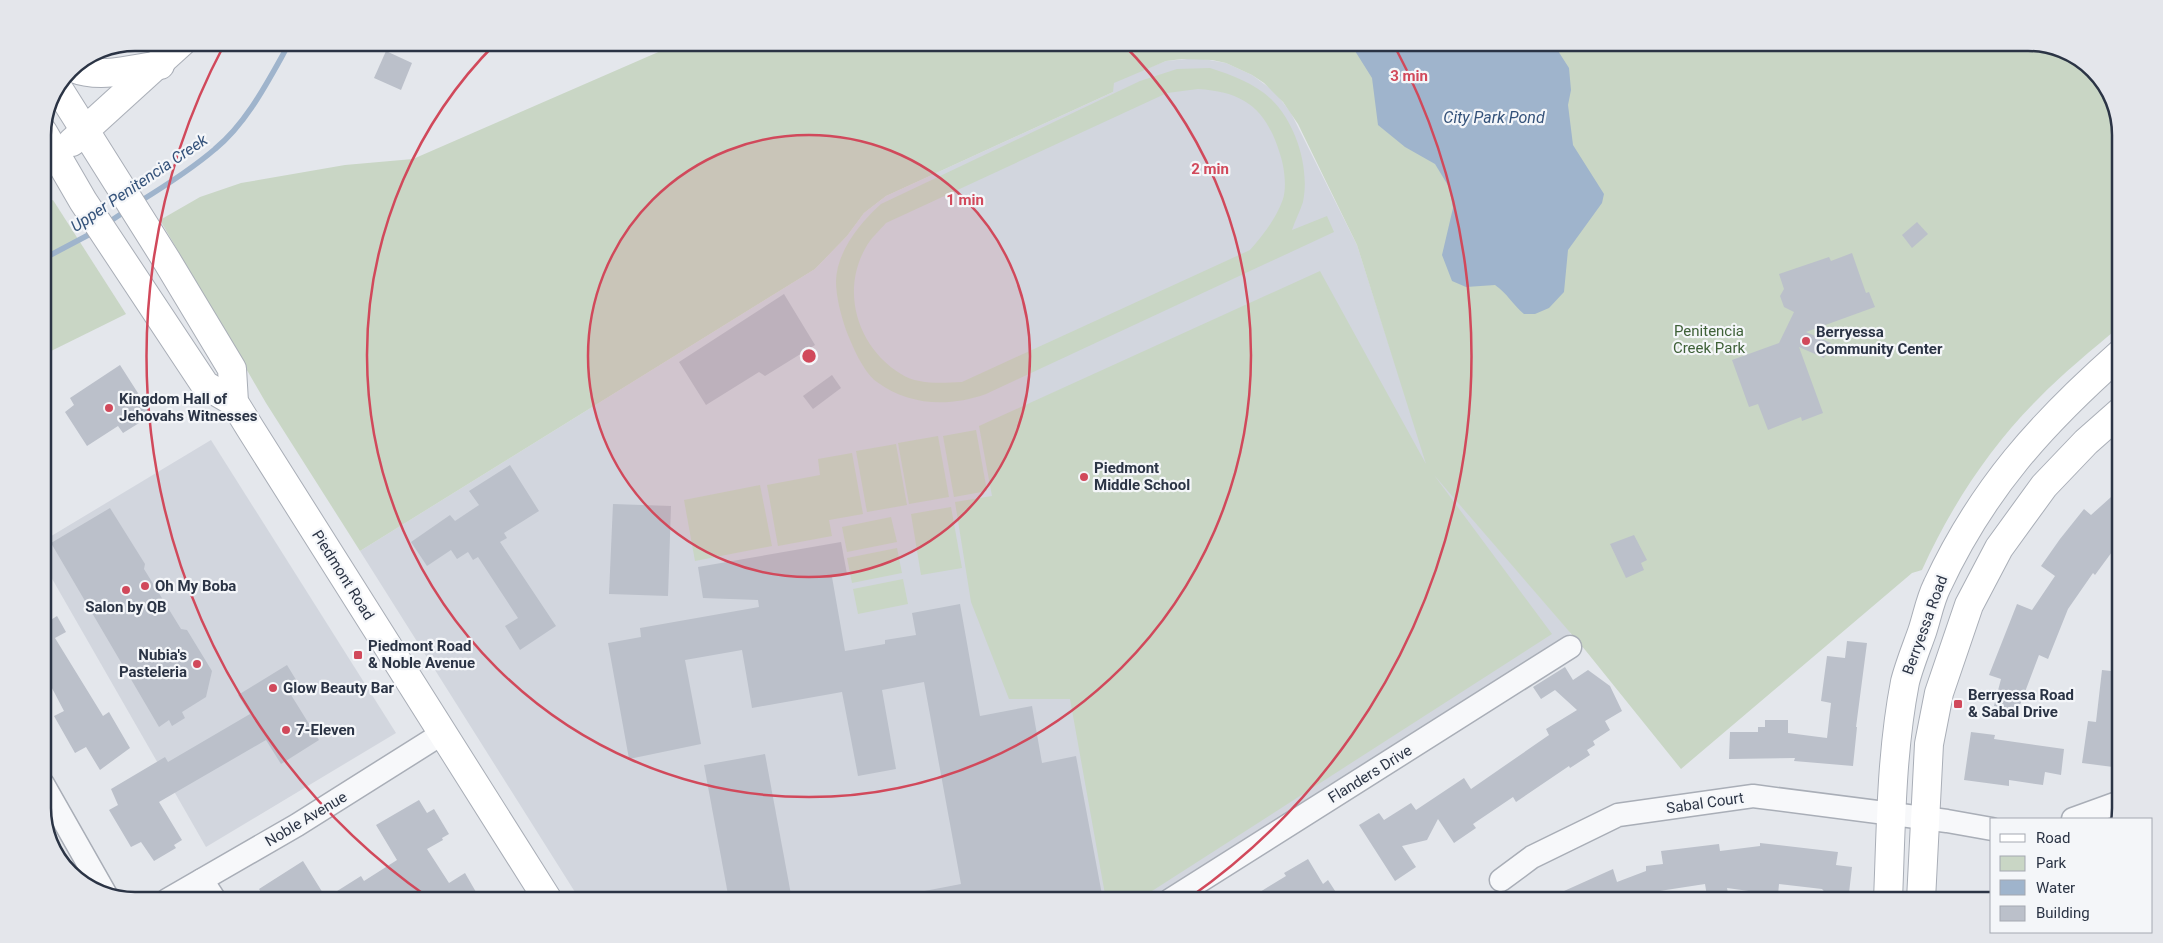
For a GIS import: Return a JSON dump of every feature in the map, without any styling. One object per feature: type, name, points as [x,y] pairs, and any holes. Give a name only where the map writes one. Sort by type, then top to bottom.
[{"type":"main road","points":[[51,159],[160,65],[173,51]]},
{"type":"main road","points":[[81,71],[103,73],[160,65]]},
{"type":"main road","name":"Piedmont Road","points":[[62,95],[117,180],[232,369],[234,402]]},
{"type":"main road","name":"Piedmont Road","points":[[51,161],[84,200],[205,385],[234,402],[543,892]]},
{"type":"main road","name":"Berryessa Road","points":[[1888,892],[1891,814],[1897,740],[1905,681],[1936,587],[1964,533],[2001,477],[2040,429],[2112,362]]},
{"type":"main road","points":[[1921,892],[1929,744],[1938,693],[1969,605],[1999,548],[2044,486],[2086,442],[2112,420]]},
{"type":"street","name":"Flanders Drive","points":[[1183,892],[1570,647]]},
{"type":"street","name":"Noble Avenue","points":[[181,892],[297,825],[443,734]]},
{"type":"street","name":"Sabal Court","points":[[1501,880],[1532,857],[1618,815],[1753,796],[1990,829]]},
{"type":"street","points":[[51,798],[99,883]]},
{"type":"street","points":[[2076,818],[2112,805]]},
{"type":"street","points":[[202,880],[210,892]]},
{"type":"shaded area","name":"Piedmont Middle School","points":[[1198,58],[1226,63],[1252,75],[1275,92],[1291,113],[1357,245],[1428,467],[1571,633],[1166,892],[575,892],[360,551],[815,269],[847,236],[864,213],[886,196],[1113,92],[1113,83],[1166,61]]},
{"type":"shaded area","points":[[211,440],[396,733],[206,847],[51,577],[51,536]]},
{"type":"green space","name":"Penitencia Creek Park","points":[[661,51],[2028,51],[2060,58],[2079,69],[2098,89],[2107,108],[2112,130],[2112,333],[2047,390],[2003,438],[1958,502],[1922,570],[1912,573],[1681,769],[1586,651],[1434,475],[1552,634],[1150,892],[1105,892],[1070,699],[1009,699],[971,602],[955,502],[992,496],[979,426],[1320,271],[1426,464],[1357,245],[1298,124],[1283,102],[1264,83],[1252,75],[1226,63],[1212,60],[1182,59],[1166,61],[1114,83],[1113,92],[886,196],[864,213],[847,236],[815,269],[360,551],[266,403],[160,220],[200,197],[241,183],[345,165],[413,159]]},
{"type":"green space","points":[[1210,68],[1250,84],[1271,99],[1288,120],[1303,161],[1305,189],[1303,202],[1292,230],[1327,216],[1334,232],[986,394],[958,401],[930,402],[903,396],[872,378],[859,358],[846,330],[839,306],[836,281],[837,270],[845,248],[873,212],[881,204],[1140,81],[1177,69]],"holes":[[[1198,89],[1214,91],[1241,99],[1260,114],[1274,138],[1283,164],[1285,182],[1283,199],[1273,220],[1250,250],[962,382],[922,382],[908,378],[886,363],[874,350],[864,334],[858,318],[854,300],[854,282],[858,264],[866,247],[886,223],[1167,93]]]},
{"type":"green space","points":[[53,200],[126,314],[51,351],[51,201]]},
{"type":"green space","points":[[976,430],[987,491],[954,497],[943,436]]},
{"type":"green space","points":[[938,436],[949,497],[909,504],[898,443]]},
{"type":"green space","points":[[896,444],[907,505],[867,512],[856,451]]},
{"type":"green space","points":[[852,453],[863,514],[829,520],[832,536],[778,546],[767,485],[820,475],[818,459]]},
{"type":"green space","points":[[760,485],[772,546],[695,561],[684,500]]},
{"type":"green space","points":[[951,507],[962,568],[921,575],[911,514]]},
{"type":"green space","points":[[891,517],[897,542],[847,552],[842,527]]},
{"type":"green space","points":[[897,548],[902,573],[852,583],[847,558]]},
{"type":"green space","points":[[903,579],[908,604],[858,614],[853,589]]},
{"type":"water","name":"City Park Pond","points":[[1355,51],[1558,51],[1569,68],[1571,90],[1568,105],[1573,145],[1604,194],[1602,203],[1568,250],[1564,292],[1549,308],[1535,314],[1524,314],[1495,285],[1466,287],[1452,281],[1442,255],[1453,208],[1449,187],[1435,164],[1405,147],[1378,125],[1372,78]]},
{"type":"building","points":[[386,51],[412,63],[401,90],[374,78]]},
{"type":"building","points":[[1917,222],[1928,234],[1912,248],[1902,235]]},
{"type":"building","name":"Berryessa Community Center","points":[[1852,253],[1866,293],[1869,292],[1875,307],[1806,332],[1831,343],[1824,358],[1799,347],[1823,413],[1802,421],[1801,417],[1768,430],[1758,404],[1749,407],[1732,360],[1779,343],[1794,312],[1784,307],[1780,296],[1784,289],[1779,274],[1829,257],[1831,261]]},
{"type":"building","points":[[784,294],[815,345],[765,376],[759,372],[706,405],[679,362]]},
{"type":"building","name":"Kingdom Hall of Jehovahs Witnesses","points":[[120,365],[152,415],[123,433],[118,426],[87,446],[65,412],[74,405],[70,398]]},
{"type":"building","points":[[832,375],[841,388],[813,409],[803,396]]},
{"type":"building","points":[[510,465],[539,511],[504,533],[507,538],[500,542],[556,626],[520,650],[505,626],[518,618],[478,557],[473,560],[468,552],[457,559],[451,550],[427,566],[411,542],[450,515],[455,521],[479,505],[469,491]]},
{"type":"building","points":[[2112,496],[2112,552],[2095,575],[2093,573],[2068,609],[2048,659],[2039,655],[2020,705],[2016,709],[1994,706],[2001,679],[1989,675],[2017,604],[2032,610],[2055,576],[2041,566],[2084,509],[2091,515]]},
{"type":"building","points":[[613,504],[671,506],[668,596],[609,594]]},
{"type":"building","points":[[110,508],[145,564],[144,569],[181,629],[187,630],[212,671],[206,697],[182,712],[185,718],[172,726],[169,720],[159,727],[51,543]]},
{"type":"building","points":[[1634,535],[1647,560],[1641,563],[1644,570],[1626,578],[1610,544]]},
{"type":"building","points":[[841,542],[847,574],[832,577],[845,651],[885,644],[885,640],[916,635],[912,613],[960,604],[980,716],[1032,706],[1042,763],[1076,756],[1102,892],[919,892],[961,884],[924,682],[882,690],[896,769],[858,776],[842,692],[752,708],[742,650],[685,660],[701,744],[629,759],[608,643],[641,637],[640,628],[759,607],[758,600],[703,598],[698,567]]},
{"type":"building","points":[[57,616],[66,632],[55,638],[103,716],[109,712],[130,748],[100,770],[86,747],[75,753],[54,716],[64,711],[51,686],[51,620]]},
{"type":"building","points":[[1847,641],[1867,643],[1853,766],[1794,761],[1795,758],[1729,759],[1730,732],[1758,732],[1758,727],[1765,727],[1765,720],[1788,720],[1788,733],[1827,738],[1831,703],[1821,701],[1827,656],[1845,658]]},
{"type":"building","points":[[287,665],[298,683],[288,690],[319,740],[281,764],[266,740],[159,802],[182,840],[174,845],[176,848],[154,861],[141,842],[131,847],[109,810],[118,805],[111,789],[165,757],[168,762],[250,714],[238,695]]},
{"type":"building","points":[[1565,667],[1573,680],[1588,670],[1610,686],[1622,711],[1605,721],[1610,730],[1593,741],[1595,745],[1587,750],[1590,755],[1570,768],[1569,766],[1516,802],[1513,797],[1473,824],[1476,828],[1454,843],[1438,819],[1427,840],[1402,846],[1416,867],[1395,881],[1359,825],[1379,813],[1384,820],[1411,803],[1416,810],[1464,778],[1471,789],[1549,735],[1546,729],[1577,710],[1555,690],[1541,699],[1533,687]]},
{"type":"building","points":[[2102,670],[2112,671],[2112,767],[2082,763],[2088,721],[2096,722]]},
{"type":"building","points":[[1971,732],[1995,735],[1994,739],[2064,749],[2061,775],[2045,772],[2043,785],[2009,780],[2009,786],[1964,780]]},
{"type":"building","points":[[765,754],[791,892],[728,892],[704,765]]},
{"type":"building","points":[[419,800],[427,813],[434,809],[449,834],[442,838],[443,840],[427,849],[449,883],[465,873],[476,892],[336,892],[361,876],[364,881],[397,860],[376,825]]},
{"type":"building","points":[[1760,843],[1838,852],[1836,865],[1852,867],[1849,892],[1825,892],[1822,889],[1779,884],[1778,892],[1756,892],[1727,888],[1728,892],[1706,892],[1705,884],[1653,892],[1562,892],[1613,869],[1617,882],[1646,871],[1646,866],[1663,864],[1661,851],[1719,844],[1720,851],[1760,846]]},
{"type":"building","points":[[1308,859],[1323,884],[1328,880],[1336,892],[1260,892],[1286,876],[1284,873]]},
{"type":"building","points":[[303,861],[322,892],[261,892],[259,889]]},
{"type":"waterway","name":"Upper Penitencia Creek","points":[[139,202],[188,170],[227,138],[248,113],[285,51]]},
{"type":"waterway","name":"Upper Penitencia Creek","points":[[106,224],[127,210]]},
{"type":"waterway","name":"Upper Penitencia Creek","points":[[51,255],[94,232]]},
{"type":"place","name":"Berryessa Community Center","points":[[1806,341]]},
{"type":"place","name":"Kingdom Hall of Jehovahs Witnesses","points":[[109,408]]},
{"type":"place","name":"Piedmont Middle School","points":[[1084,477]]},
{"type":"place","name":"Oh My Boba","points":[[145,586]]},
{"type":"place","name":"Salon by QB","points":[[126,590]]},
{"type":"place","name":"Piedmont Road & Noble Avenue","points":[[358,655]]},
{"type":"place","name":"Nubia's Pasteleria","points":[[197,664]]},
{"type":"place","name":"Glow Beauty Bar","points":[[273,688]]},
{"type":"place","name":"Berryessa Road & Sabal Drive","points":[[1958,704]]},
{"type":"place","name":"7-Eleven","points":[[286,730]]}]
